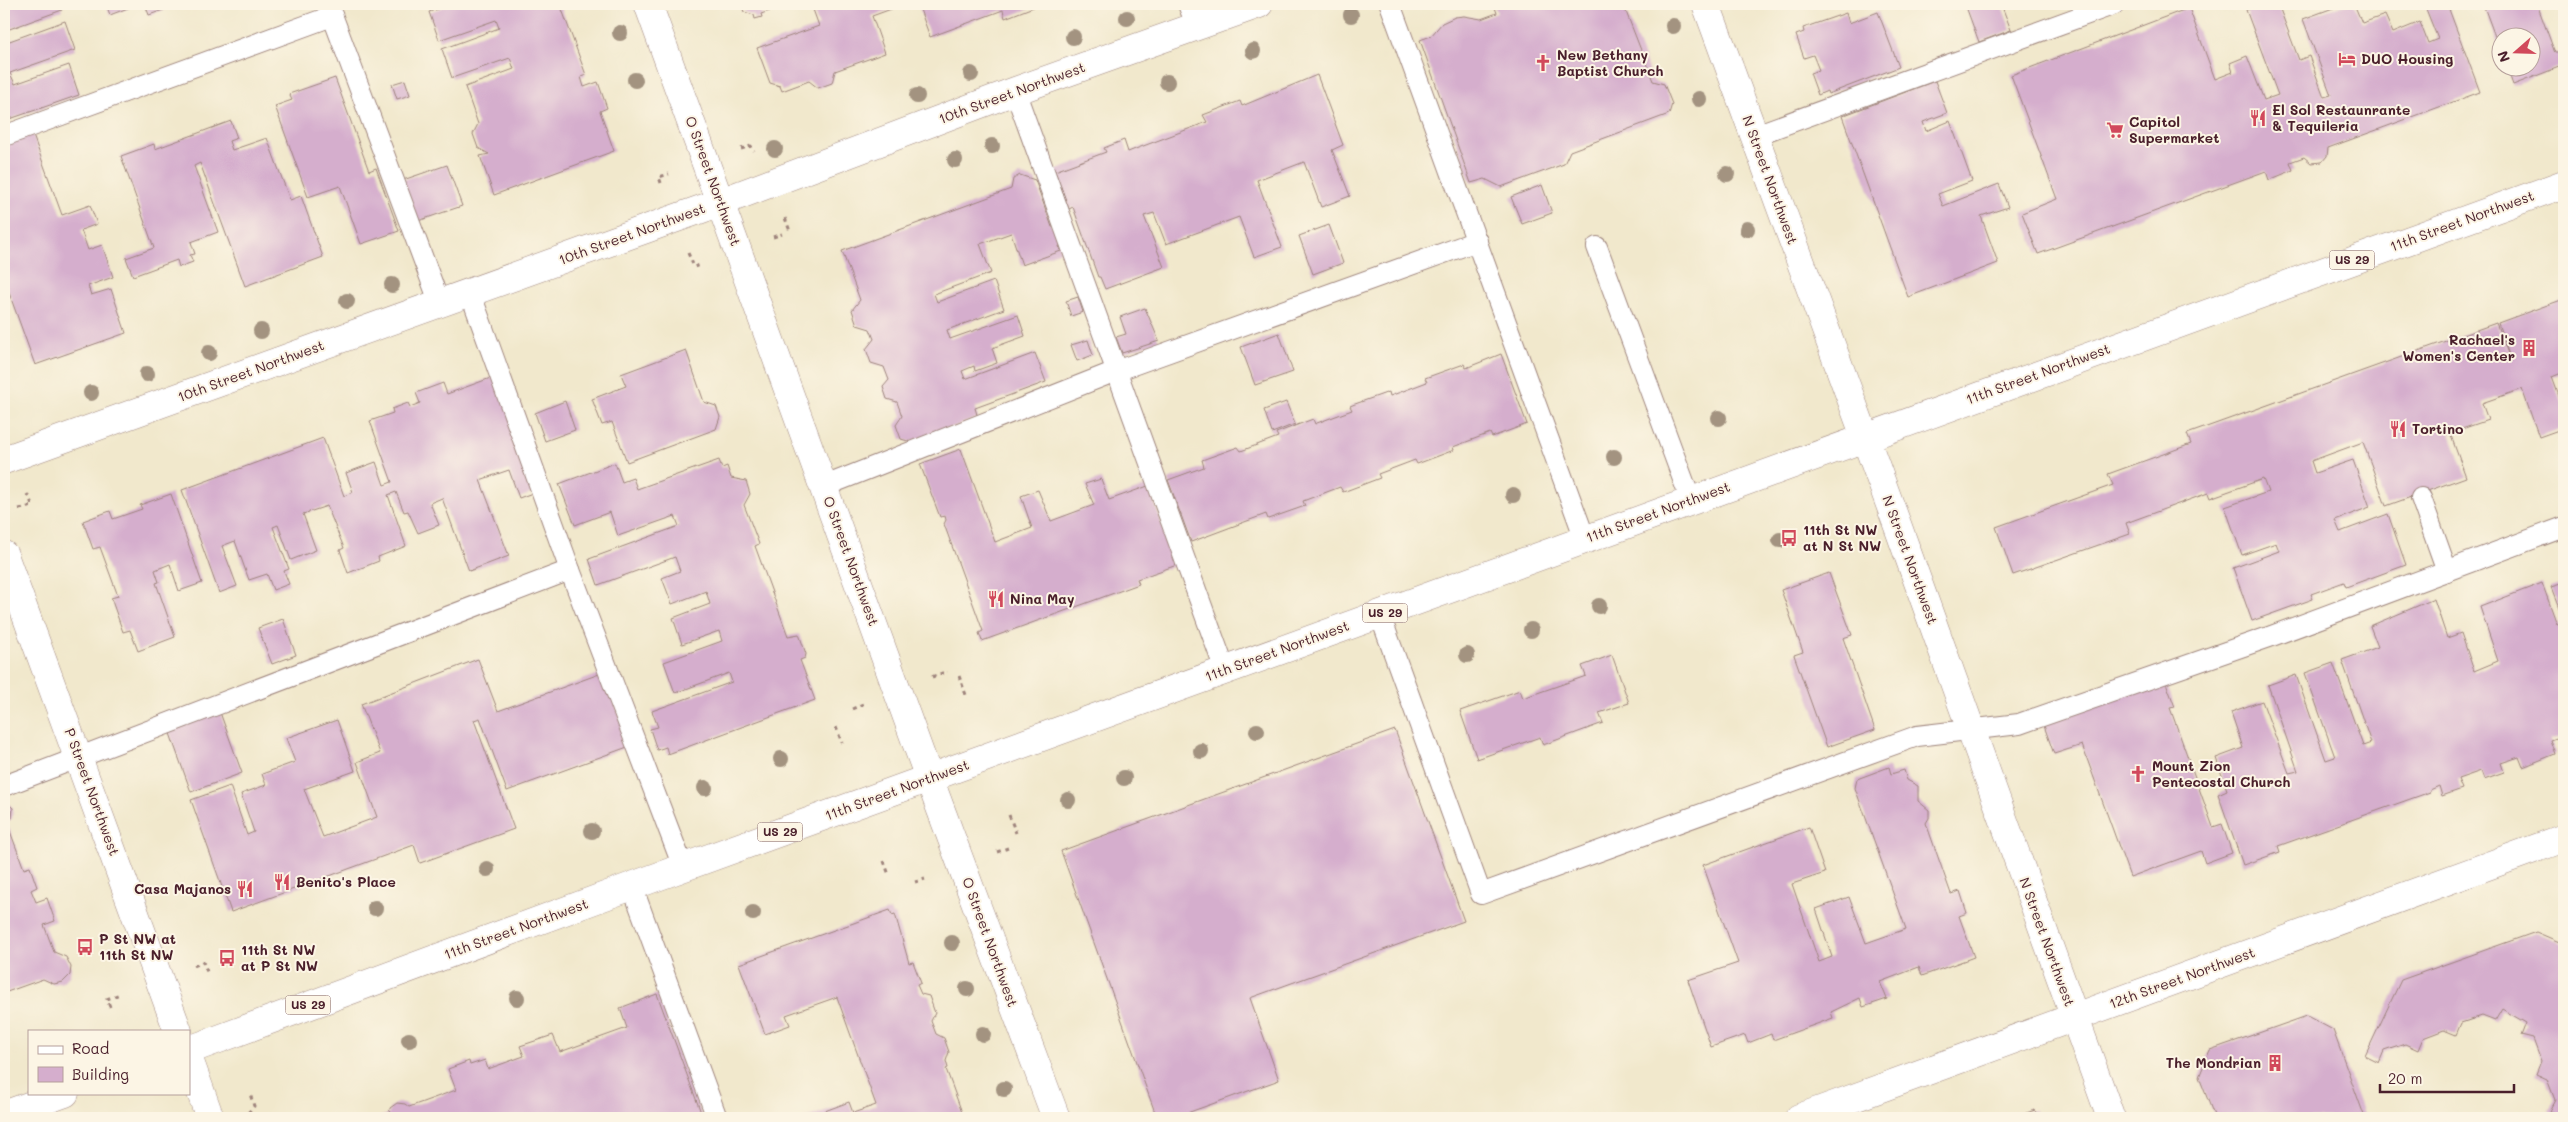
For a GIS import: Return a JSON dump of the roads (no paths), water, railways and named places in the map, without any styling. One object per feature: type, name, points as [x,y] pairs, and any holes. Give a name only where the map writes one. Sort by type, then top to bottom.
[{"type":"main road","name":"O Street Northwest","points":[[648,4],[825,486],[929,778],[1056,1118]]},
{"type":"main road","name":"10th Street Northwest","points":[[4,460],[721,202],[1016,91],[1192,15],[1259,4]]},
{"type":"main road","name":"N Street Northwest","points":[[1706,4],[1865,436],[2111,1118]]},
{"type":"main road","name":"11th Street Northwest","points":[[190,1050],[683,867],[1380,615],[1865,436],[2564,184]]},
{"type":"main road","name":"P Street Northwest","points":[[4,555],[178,1030]]},
{"type":"main road","name":"12th Street Northwest","points":[[1799,1118],[2074,1019],[2564,838]]},
{"type":"main road","points":[[190,1062],[210,1118]]},
{"type":"main road","points":[[4,1115],[62,1094]]},
{"type":"lane","points":[[1390,4],[1585,539]]},
{"type":"lane","points":[[1753,136],[2115,4]]},
{"type":"lane","points":[[4,136],[330,10],[440,304]]},
{"type":"lane","points":[[1016,91],[1225,670]]},
{"type":"lane","points":[[825,486],[1116,372],[1476,241]]},
{"type":"lane","points":[[1597,247],[1691,501]]},
{"type":"lane","points":[[470,292],[570,570],[683,867]]},
{"type":"lane","points":[[2421,498],[2447,571]]},
{"type":"lane","points":[[1380,615],[1481,894],[1917,736],[2019,724],[2269,637],[2564,527]]},
{"type":"lane","points":[[4,786],[570,570]]},
{"type":"lane","points":[[632,886],[717,1118]]},
{"type":"place","name":"DUO Housing","points":[[2347,59]]},
{"type":"place","name":"New Bethany Baptist Church","points":[[1543,63]]},
{"type":"place","name":"El Sol Restaunrante & Tequileria","points":[[2258,118]]},
{"type":"place","name":"Capitol Supermarket","points":[[2115,130]]},
{"type":"place","name":"Rachael's Women's Center","points":[[2529,348]]},
{"type":"place","name":"Tortino","points":[[2398,429]]},
{"type":"place","name":"11th St NW at N St NW","points":[[1789,538]]},
{"type":"place","name":"Nina May","points":[[996,599]]},
{"type":"place","name":"Mount Zion Pentecostal Church","points":[[2138,774]]},
{"type":"place","name":"Benito's Place","points":[[282,882]]},
{"type":"place","name":"Casa Majanos","points":[[245,889]]},
{"type":"place","name":"P St NW at 11th St NW","points":[[85,947]]},
{"type":"place","name":"11th St NW at P St NW","points":[[227,958]]},
{"type":"place","name":"The Mondrian","points":[[2275,1063]]}]
